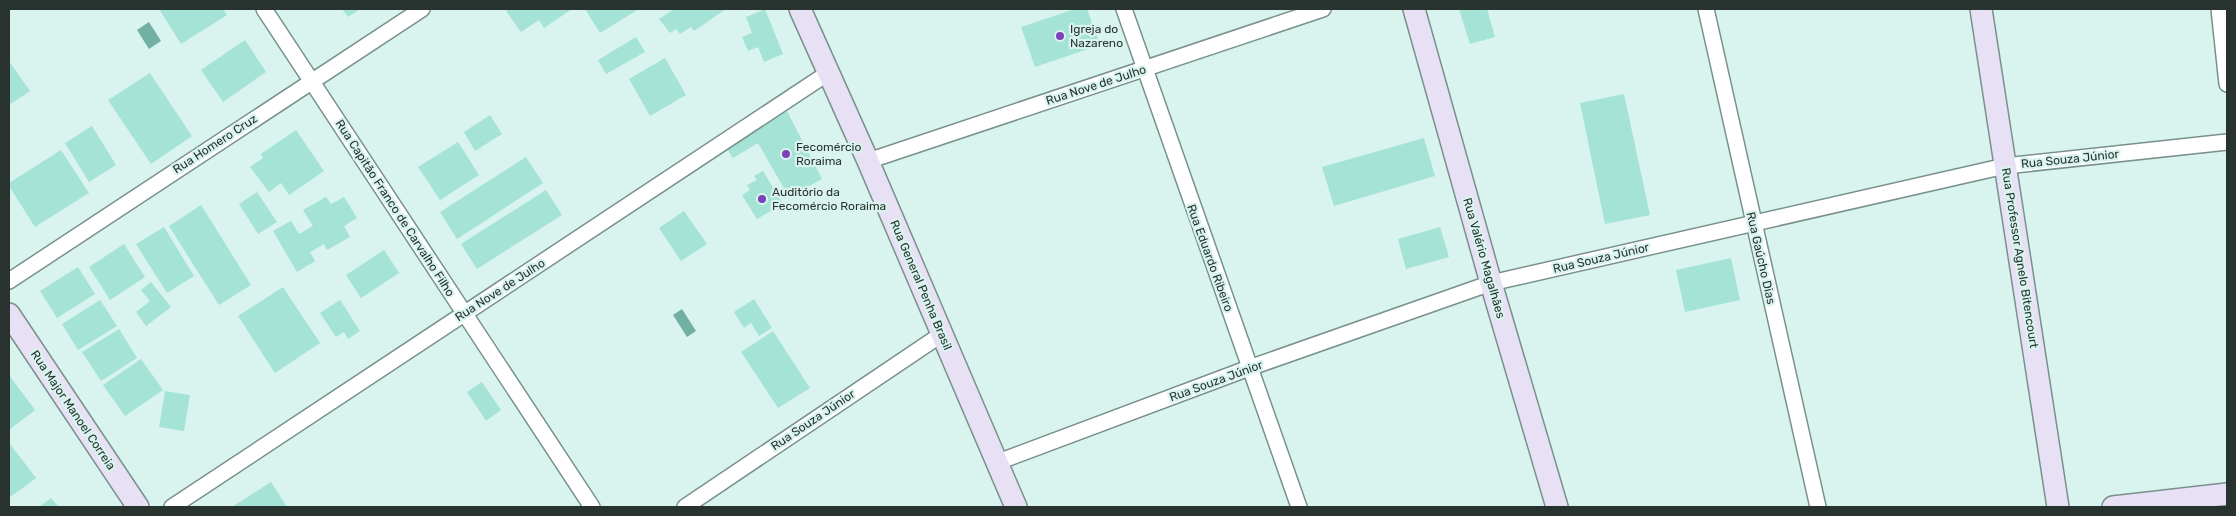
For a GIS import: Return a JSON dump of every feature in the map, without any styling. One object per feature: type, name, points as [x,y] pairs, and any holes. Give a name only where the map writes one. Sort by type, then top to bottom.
[{"type":"street","name":"Rua Capitão Franco de Carvalho Filho","points":[[264,9],[592,507]]},
{"type":"street","name":"Rua Homero Cruz","points":[[9,282],[422,9]]},
{"type":"street","name":"Rua General Penha Brasil","points":[[800,9],[868,162],[1016,507]]},
{"type":"street","name":"Rua Eduardo Ribeiro","points":[[1124,9],[1249,368],[1300,507]]},
{"type":"street","name":"Rua Nove de Julho","points":[[868,162],[1323,9]]},
{"type":"street","name":"Rua Valério Magalhães","points":[[1414,9],[1491,283],[1557,507]]},
{"type":"street","name":"Rua Gaúcho Dias","points":[[1706,9],[1818,507]]},
{"type":"street","name":"Rua Professor Agnelo Bitencourt","points":[[1981,9],[2058,507]]},
{"type":"street","points":[[2219,9],[2227,84]]},
{"type":"street","name":"Rua Nove de Julho","points":[[172,507],[828,72]]},
{"type":"street","name":"Rua Souza Júnior","points":[[998,462],[1249,368],[1491,283],[2006,166],[2227,142]]},
{"type":"street","name":"Rua Major Manoel Correia","points":[[9,314],[138,507]]},
{"type":"street","name":"Rua Souza Júnior","points":[[685,507],[942,334]]},
{"type":"street","points":[[2113,507],[2227,494]]},
{"type":"shaded area","points":[[149,22],[161,41],[149,49],[137,30]]},
{"type":"shaded area","points":[[682,309],[696,331],[687,337],[673,315]]},
{"type":"building","points":[[159,9],[223,9],[227,15],[181,44]]},
{"type":"building","points":[[342,9],[360,9],[348,17]]},
{"type":"building","points":[[509,9],[572,9],[544,28],[539,20],[521,32],[506,11]]},
{"type":"building","points":[[585,9],[639,9],[600,33]]},
{"type":"building","points":[[674,9],[726,9],[694,31],[691,27],[680,34],[676,29],[670,33],[659,19]]},
{"type":"building","points":[[765,9],[783,54],[764,62],[758,47],[748,51],[742,37],[752,33],[746,17]]},
{"type":"building","name":"Igreja do Nazareno","points":[[1075,9],[1087,9],[1100,45],[1035,67],[1021,27]]},
{"type":"building","points":[[1459,9],[1487,9],[1495,37],[1470,44]]},
{"type":"building","points":[[636,37],[645,52],[606,74],[598,60]]},
{"type":"building","points":[[245,40],[266,72],[223,102],[201,70]]},
{"type":"building","points":[[665,58],[686,95],[650,116],[629,79]]},
{"type":"building","points":[[9,61],[30,91],[9,105]]},
{"type":"building","points":[[150,73],[192,136],[151,164],[108,100]]},
{"type":"building","points":[[1624,94],[1650,215],[1605,224],[1580,103]]},
{"type":"building","name":"Fecomércio Roraima","points":[[787,111],[822,179],[789,197],[758,143],[733,158],[727,149]]},
{"type":"building","points":[[490,115],[502,134],[475,151],[464,132]]},
{"type":"building","points":[[92,126],[116,165],[89,182],[65,143]]},
{"type":"building","points":[[296,130],[324,171],[289,195],[281,183],[269,192],[250,167],[263,158],[261,154]]},
{"type":"building","points":[[1424,138],[1435,176],[1334,206],[1322,167]]},
{"type":"building","points":[[458,142],[479,175],[440,200],[418,167]]},
{"type":"building","points":[[61,150],[89,193],[35,227],[9,186],[9,183]]},
{"type":"building","points":[[526,157],[543,183],[457,239],[440,212]]},
{"type":"building","name":"Auditório da Fecomércio Roraima","points":[[763,171],[783,204],[757,219],[742,195],[750,190],[747,185],[757,180],[754,176]]},
{"type":"building","points":[[546,190],[562,215],[477,269],[461,244]]},
{"type":"building","points":[[257,192],[277,222],[258,234],[239,204]]},
{"type":"building","points":[[326,197],[331,204],[344,197],[357,218],[344,226],[350,237],[327,250],[324,244],[310,252],[315,261],[297,272],[273,231],[291,221],[299,234],[313,226],[303,210]]},
{"type":"building","points":[[201,205],[251,285],[219,305],[169,226]]},
{"type":"building","points":[[684,211],[707,244],[681,261],[659,228]]},
{"type":"building","points":[[164,227],[194,276],[167,293],[136,244]]},
{"type":"building","points":[[1440,227],[1449,257],[1406,269],[1398,239]]},
{"type":"building","points":[[124,244],[145,277],[110,300],[89,267]]},
{"type":"building","points":[[384,250],[399,273],[361,298],[346,275]]},
{"type":"building","points":[[1731,258],[1740,300],[1685,312],[1676,270]]},
{"type":"building","points":[[78,267],[95,294],[57,318],[40,291]]},
{"type":"building","points":[[151,282],[171,307],[146,326],[136,312],[150,301],[141,290]]},
{"type":"building","points":[[283,287],[320,343],[275,373],[238,316]]},
{"type":"building","points":[[754,299],[772,328],[759,336],[751,323],[744,328],[734,312]]},
{"type":"building","points":[[100,300],[117,326],[78,350],[62,324]]},
{"type":"building","points":[[340,300],[360,331],[348,339],[344,332],[336,337],[320,313]]},
{"type":"building","points":[[119,329],[137,358],[101,381],[82,352]]},
{"type":"building","points":[[773,331],[810,388],[778,408],[741,352]]},
{"type":"building","points":[[141,359],[163,390],[125,416],[103,385]]},
{"type":"building","points":[[9,375],[35,410],[9,430]]},
{"type":"building","points":[[482,382],[501,410],[486,421],[467,392]]},
{"type":"building","points":[[165,391],[190,395],[184,431],[159,427]]},
{"type":"building","points":[[9,445],[36,478],[9,498]]},
{"type":"building","points":[[271,482],[287,507],[232,507]]},
{"type":"building","points":[[51,498],[59,507],[39,507]]},
{"type":"place","name":"Igreja do Nazareno","points":[[1060,36]]},
{"type":"place","name":"Fecomércio Roraima","points":[[786,154]]},
{"type":"place","name":"Auditório da Fecomércio Roraima","points":[[762,199]]}]
